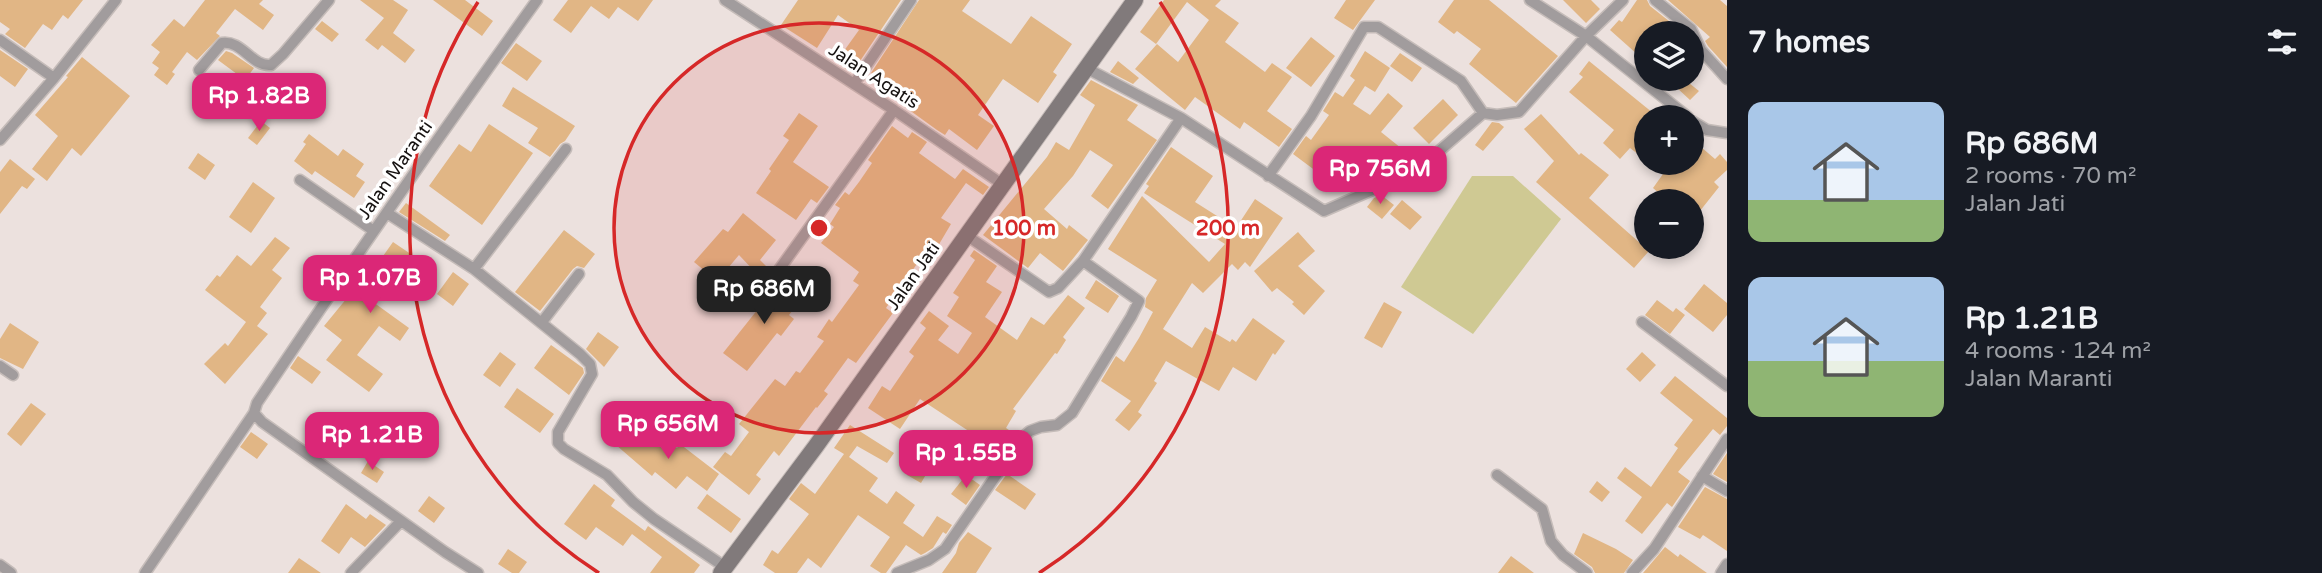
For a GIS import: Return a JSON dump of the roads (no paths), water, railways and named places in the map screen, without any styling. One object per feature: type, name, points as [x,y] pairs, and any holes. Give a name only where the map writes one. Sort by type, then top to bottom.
[{"type":"street","points":[[0,140],[116,0]]},
{"type":"street","points":[[199,70],[224,42],[237,46],[261,64],[271,65],[329,0]]},
{"type":"street","name":"Jalan Maranti","points":[[145,573],[374,231],[537,0]]},
{"type":"street","name":"Jalan Agatis","points":[[724,0],[854,83],[1002,184]]},
{"type":"street","points":[[854,83],[911,0]]},
{"type":"street","name":"Jalan Jati","points":[[726,571],[1135,0]]},
{"type":"street","points":[[1530,0],[1586,36],[1673,105]]},
{"type":"street","points":[[1268,176],[1311,116],[1364,27],[1378,27],[1461,81],[1483,113],[1497,115],[1518,112],[1586,36],[1623,0]]},
{"type":"street","points":[[1655,0],[1691,29],[1702,50],[1727,79]]},
{"type":"street","points":[[0,40],[54,78]]},
{"type":"street","points":[[1086,68],[1181,118],[1324,211],[1416,171],[1483,113]]},
{"type":"street","points":[[755,303],[894,110]]},
{"type":"street","points":[[966,235],[1049,292],[1058,288],[1083,261],[1181,118]]},
{"type":"street","points":[[1704,128],[1727,133]]},
{"type":"street","points":[[474,269],[566,149]]},
{"type":"street","points":[[300,180],[374,231]]},
{"type":"street","points":[[387,213],[474,269],[580,354],[592,370],[591,377],[558,432],[558,443],[607,475],[654,519],[726,571]]},
{"type":"street","points":[[897,573],[929,560],[945,549],[1021,438],[1041,427],[1057,425],[1072,413],[1131,317],[1138,304],[1136,298],[1083,261]]},
{"type":"street","points":[[542,322],[579,274]]},
{"type":"street","points":[[1642,322],[1727,386]]},
{"type":"street","points":[[0,366],[13,375]]},
{"type":"street","points":[[254,413],[262,422],[478,573]]},
{"type":"street","points":[[1632,573],[1654,549],[1727,439]]},
{"type":"street","points":[[1497,475],[1542,509],[1550,541],[1587,573]]},
{"type":"street","points":[[1702,476],[1727,491]]},
{"type":"street","points":[[351,573],[401,521]]},
{"type":"street","points":[[1721,573],[1727,564]]},
{"type":"street","points":[[0,565],[11,573]]}]
